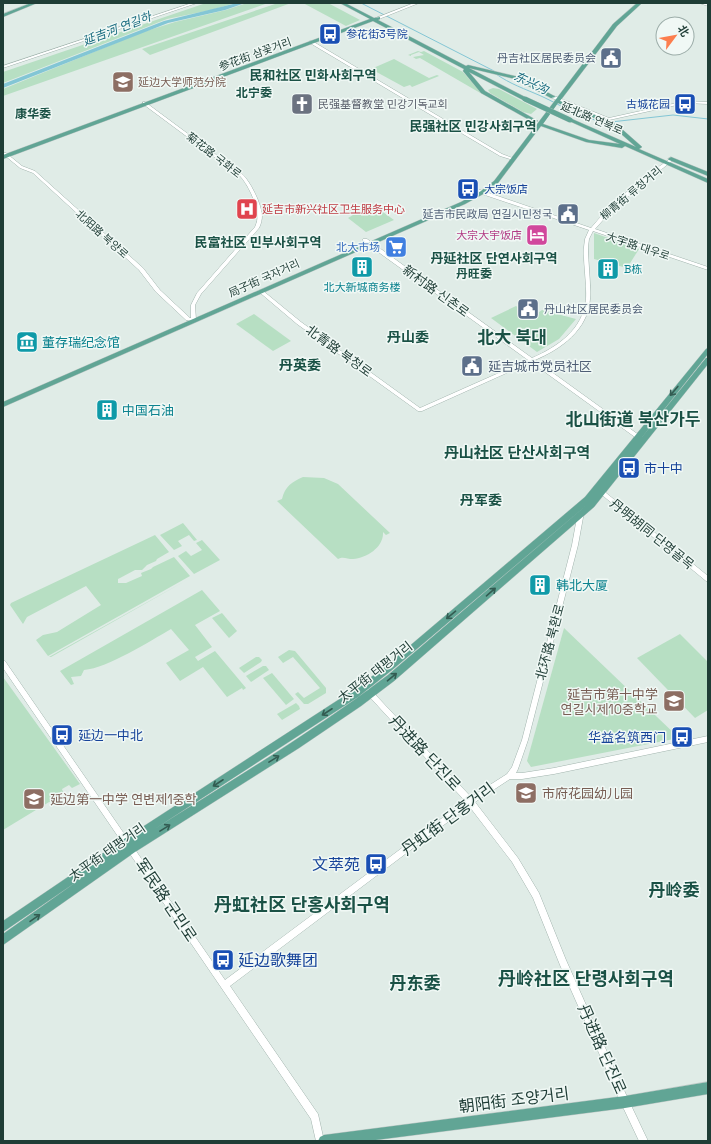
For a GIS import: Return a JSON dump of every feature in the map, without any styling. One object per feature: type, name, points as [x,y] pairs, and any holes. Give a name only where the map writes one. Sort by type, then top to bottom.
[{"type":"main road","points":[[3,16],[35,3]]},
{"type":"main road","name":"延北路 연북로","points":[[342,3],[378,18]]},
{"type":"main road","name":"延北路 연북로","points":[[351,3],[462,65],[526,98]]},
{"type":"main road","name":"局子街 국자거리","points":[[3,400],[367,242],[480,192],[496,182],[511,158],[610,24],[634,3]]},
{"type":"main road","name":"局子街 국자거리","points":[[554,100],[615,25],[640,3]]},
{"type":"main road","name":"参花街 삼꽃거리","points":[[4,155],[378,18]]},
{"type":"main road","points":[[462,65],[517,78],[554,100]]},
{"type":"main road","points":[[462,65],[483,92],[537,122],[588,141],[638,148]]},
{"type":"main road","name":"延北路 연북로","points":[[462,65],[571,119],[669,161],[708,174]]},
{"type":"main road","points":[[503,85],[505,80],[510,78],[518,79],[554,100],[610,127],[638,148]]},
{"type":"main road","points":[[511,89],[503,85],[489,88],[486,92],[537,122],[585,139],[596,137],[592,128],[610,127]]},
{"type":"main road","name":"延北路 연북로","points":[[669,161],[708,181]]},
{"type":"main road","name":"局子街 국자거리","points":[[3,405],[192,318],[260,291],[367,242]]},
{"type":"main road","name":"太平街 태평거리","points":[[3,940],[129,846],[296,745],[371,694],[447,631],[580,515],[708,350]]},
{"type":"main road","name":"太平街 태평거리","points":[[640,438],[708,360]]},
{"type":"main road","name":"太平街 태평거리","points":[[3,927],[129,846],[364,687],[389,668],[599,490]]},
{"type":"main road","name":"朝阳街 조양거리","points":[[324,1141],[625,1102],[708,1088]]},
{"type":"street","points":[[3,67],[195,3]]},
{"type":"street","name":"参花街 삼꽃거리","points":[[378,18],[417,3]]},
{"type":"street","points":[[703,3],[708,5]]},
{"type":"street","points":[[312,43],[467,136],[501,155],[511,158]]},
{"type":"street","points":[[554,100],[609,119],[686,102],[708,103]]},
{"type":"street","name":"菊花路 국화로","points":[[145,103],[241,175],[244,178],[260,212],[260,222],[257,227],[199,293],[193,305],[192,318]]},
{"type":"street","name":"北阳路 북양로","points":[[4,155],[21,167],[34,172],[144,273],[158,291],[192,318]]},
{"type":"street","name":"柳青街 류청거리","points":[[420,410],[552,351],[564,343],[578,328],[585,315],[588,300],[587,240],[591,230],[603,215],[669,161]]},
{"type":"street","name":"大宇路 대우로","points":[[480,192],[708,269]]},
{"type":"street","name":"新村路 신촌로","points":[[367,242],[640,438]]},
{"type":"street","name":"北青路 북청로","points":[[260,291],[299,323],[420,410]]},
{"type":"street","name":"丹明胡同 단명골목","points":[[599,490],[708,579]]},
{"type":"street","name":"北环路 북환로","points":[[509,776],[515,769],[525,740],[576,544],[582,505]]},
{"type":"street","name":"军民路 군민로","points":[[3,663],[315,1117],[320,1141]]},
{"type":"street","name":"丹进路 단진로","points":[[364,687],[470,801],[515,860],[536,896],[563,962],[625,1102],[644,1141]]},
{"type":"street","name":"丹虹街 단홍거리","points":[[225,986],[470,801],[509,776],[522,776],[554,771],[638,752],[708,739]]},
{"type":"green space","points":[[206,3],[235,3],[211,10],[167,19],[3,83],[3,72]]},
{"type":"green space","points":[[247,3],[268,3],[3,96],[3,89],[143,32]]},
{"type":"green space","points":[[278,3],[291,3],[150,55],[142,49]]},
{"type":"green space","points":[[303,3],[328,3],[360,20],[346,26]]},
{"type":"green space","points":[[418,51],[424,51],[463,72],[482,94],[420,58],[416,59],[413,57],[424,55],[419,52],[411,56],[408,55]]},
{"type":"green space","points":[[394,59],[429,78],[437,75],[439,76],[412,87],[410,85],[404,87],[371,69]]},
{"type":"green space","points":[[493,88],[499,89],[537,109],[531,114],[523,112],[490,93],[488,90]]},
{"type":"green space","points":[[368,203],[394,220],[366,232],[348,218],[353,215],[347,211]]},
{"type":"green space","points":[[594,233],[639,249],[627,268],[594,259]]},
{"type":"green space","points":[[516,306],[532,317],[542,310],[576,319],[559,339],[537,352],[491,318]]},
{"type":"green space","points":[[254,314],[291,341],[273,351],[236,324]]},
{"type":"green space","points":[[303,477],[324,478],[338,484],[390,533],[386,535],[383,532],[383,537],[378,547],[369,554],[353,559],[338,559],[277,501],[282,499],[285,491],[290,485]]},
{"type":"green space","points":[[183,523],[197,540],[194,541],[189,535],[178,541],[182,546],[174,550],[160,535]]},
{"type":"green space","points":[[155,535],[169,552],[147,565],[142,570],[135,570],[118,579],[118,583],[126,583],[142,576],[141,573],[174,557],[190,576],[48,656],[36,640],[43,635],[57,632],[101,605],[86,586],[27,617],[23,624],[10,605],[11,603]]},
{"type":"green space","points":[[202,540],[220,560],[194,574],[178,556],[186,551],[191,556],[202,550],[196,543]]},
{"type":"green space","points":[[187,580],[51,657],[49,657]]},
{"type":"green space","points":[[202,590],[220,611],[195,625],[212,647],[195,657],[198,661],[215,651],[246,688],[243,690],[242,688],[227,697],[203,667],[180,681],[166,663],[189,650],[171,629],[117,659],[94,668],[84,670],[81,676],[71,677],[74,684],[71,685],[60,671]]},
{"type":"green space","points":[[222,613],[237,631],[229,638],[212,618]]},
{"type":"green space","points":[[564,628],[679,738],[531,767],[527,761]]},
{"type":"green space","points":[[680,634],[708,662],[708,710],[695,718],[637,658]]},
{"type":"green space","points":[[289,650],[295,651],[326,688],[326,693],[308,704],[304,704],[295,694],[298,692],[304,698],[320,688],[293,657],[283,663],[278,657]]},
{"type":"green space","points":[[256,657],[259,657],[262,660],[261,662],[244,673],[239,668]]},
{"type":"green space","points":[[263,666],[266,666],[269,670],[251,682],[246,676]]},
{"type":"green space","points":[[272,673],[294,699],[286,705],[263,678]]},
{"type":"green space","name":"延边第一中学 연변제1중학","points":[[3,677],[80,784],[72,788],[69,785],[62,789],[63,792],[58,795],[59,796],[3,830]]},
{"type":"green space","points":[[296,703],[300,709],[282,720],[277,714]]},
{"type":"waterway","name":"延吉河 연길하","points":[[3,86],[166,22],[223,9],[242,3]]},
{"type":"waterway","name":"东兴沟","points":[[361,3],[494,71]]},
{"type":"waterway","name":"东兴沟","points":[[496,74],[512,84],[541,96],[581,116],[607,122]]},
{"type":"waterway","name":"东兴沟","points":[[611,122],[673,115],[708,119]]},
{"type":"place","name":"参花街3号院","points":[[330,34]]},
{"type":"place","name":"丹吉社区居民委员会","points":[[611,58]]},
{"type":"place","name":"延边大学师范分院","points":[[123,82]]},
{"type":"place","name":"民强基督教堂 민강기독교회","points":[[302,104]]},
{"type":"place","name":"古城花园","points":[[685,104]]},
{"type":"place","name":"大宗饭店","points":[[468,189]]},
{"type":"place","name":"延吉市新兴社区卫生服务中心","points":[[247,209]]},
{"type":"place","name":"延吉市民政局 연길시민정국","points":[[568,214]]},
{"type":"place","name":"大宗大宇饭店","points":[[537,235]]},
{"type":"place","name":"北大市场","points":[[396,247]]},
{"type":"place","name":"北大新城商务楼","points":[[362,267]]},
{"type":"place","name":"B栋","points":[[608,269]]},
{"type":"place","name":"丹山社区居民委员会","points":[[528,309]]},
{"type":"place","name":"董存瑞纪念馆","points":[[27,342]]},
{"type":"place","name":"延吉城市党员社区","points":[[472,366]]},
{"type":"place","name":"中国石油","points":[[107,410]]},
{"type":"place","name":"市十中","points":[[629,468]]},
{"type":"place","name":"韩北大厦","points":[[540,585]]},
{"type":"place","name":"延吉市第十中学 연길시제10중학교","points":[[674,701]]},
{"type":"place","name":"延边一中北","points":[[62,735]]},
{"type":"place","name":"华益名筑西门","points":[[682,737]]},
{"type":"place","name":"市府花园幼儿园","points":[[526,793]]},
{"type":"place","name":"延边第一中学 연변제1중학","points":[[34,799]]},
{"type":"place","name":"文萃苑","points":[[376,864]]},
{"type":"place","name":"延边歌舞团","points":[[223,960]]},
{"type":"district","name":"民和社区 민화사회구역","points":[[313,75]]},
{"type":"district","name":"北宁委","points":[[254,93]]},
{"type":"district","name":"康华委","points":[[33,114]]},
{"type":"district","name":"民强社区 민강사회구역","points":[[473,126]]},
{"type":"district","name":"民富社区 민부사회구역","points":[[258,242]]},
{"type":"district","name":"丹延社区 단연사회구역","points":[[494,258]]},
{"type":"district","name":"丹旺委","points":[[474,274]]},
{"type":"district","name":"丹山委","points":[[408,337]]},
{"type":"district","name":"北大 북대","points":[[512,337]]},
{"type":"district","name":"丹英委","points":[[300,365]]},
{"type":"district","name":"北山街道 북산가두","points":[[633,419]]},
{"type":"district","name":"丹山社区 단산사회구역","points":[[517,452]]},
{"type":"district","name":"丹军委","points":[[481,500]]},
{"type":"district","name":"丹岭委","points":[[674,890]]},
{"type":"district","name":"丹虹社区 단홍사회구역","points":[[302,904]]},
{"type":"district","name":"丹岭社区 단령사회구역","points":[[586,978]]},
{"type":"district","name":"丹东委","points":[[415,983]]}]
